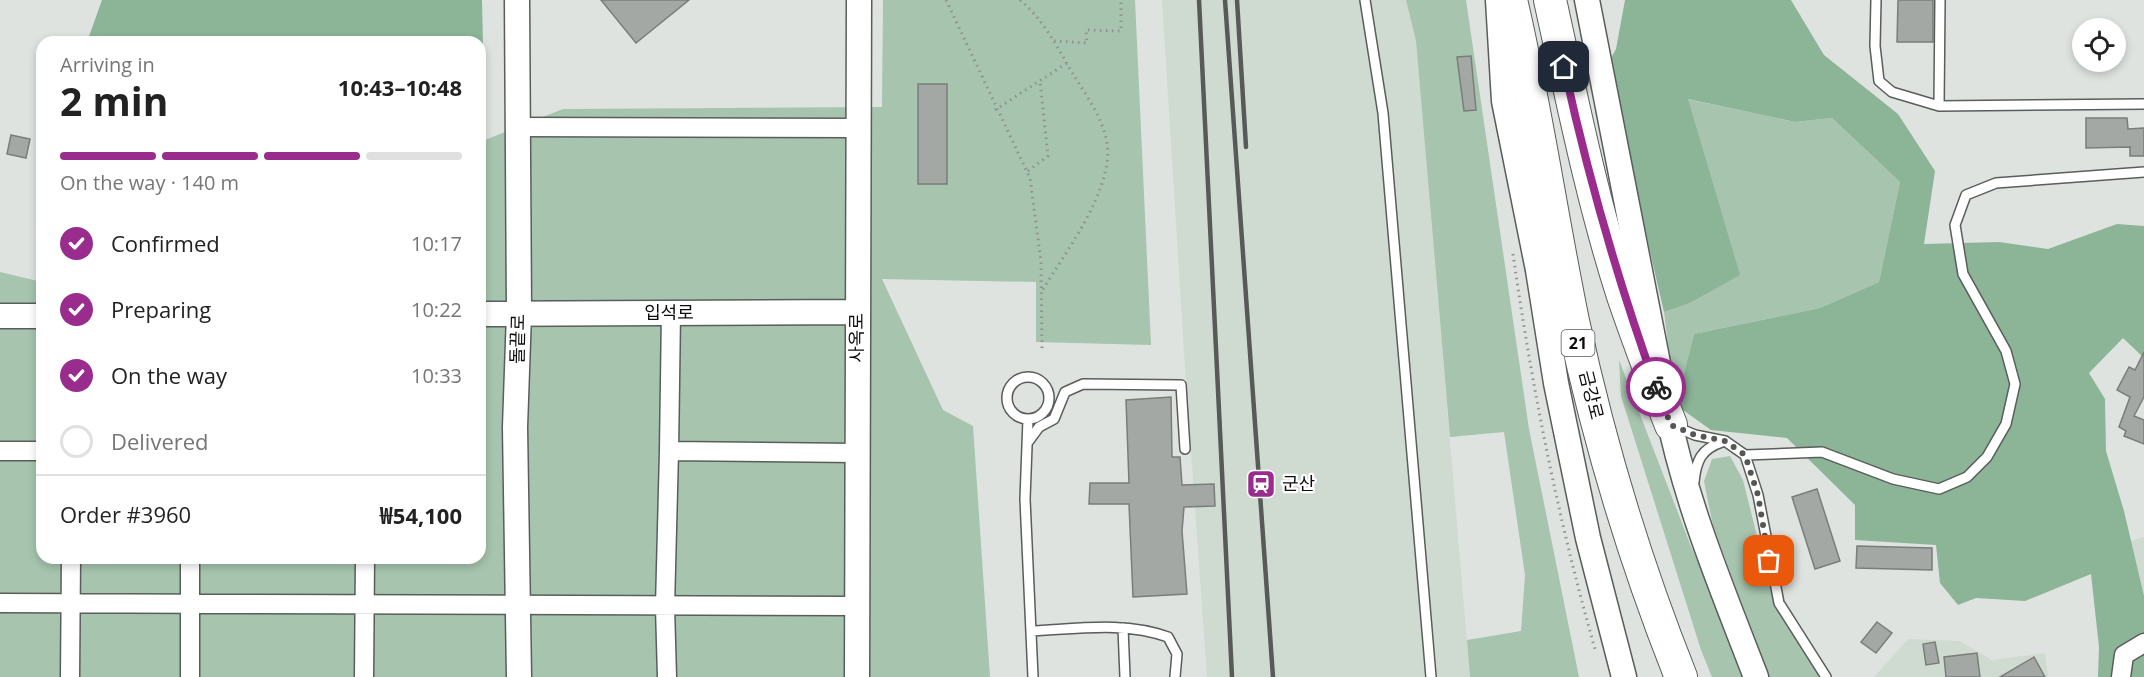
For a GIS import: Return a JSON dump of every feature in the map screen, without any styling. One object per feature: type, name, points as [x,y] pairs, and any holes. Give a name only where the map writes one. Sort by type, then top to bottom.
[{"type":"highway","name":"금강로","points":[[1511,0],[1574,324],[1602,438],[1638,560],[1681,677]]},
{"type":"highway","name":"금강로","points":[[1532,0],[1585,279],[1616,415],[1679,619],[1700,677]]},
{"type":"highway","points":[[1550,0],[1577,126],[1603,226],[1623,296],[1671,425]]},
{"type":"street","name":"돌끝로","points":[[517,0],[519,313],[515,427],[519,677]]},
{"type":"street","name":"사옥로","points":[[857,677],[859,0]]},
{"type":"street","points":[[1498,0],[1504,100],[1538,270],[1556,383],[1588,538],[1624,677]]},
{"type":"street","points":[[1587,0],[1671,425],[1692,502],[1756,677]]},
{"type":"street","points":[[519,127],[858,128]]},
{"type":"street","name":"입석로","points":[[486,314],[857,312]]},
{"type":"street","points":[[667,677],[665,607],[670,313]]},
{"type":"street","points":[[0,316],[36,316]]},
{"type":"street","points":[[4,451],[36,451]]},
{"type":"street","points":[[669,451],[857,453]]},
{"type":"street","points":[[70,677],[71,564]]},
{"type":"street","points":[[190,564],[190,677]]},
{"type":"street","points":[[364,677],[365,564]]},
{"type":"street","points":[[0,603],[518,607],[857,606]]},
{"type":"street","points":[[2121,677],[2124,655],[2144,643]]},
{"type":"lane","points":[[1365,0],[1383,113],[1431,677]]},
{"type":"lane","points":[[1876,0],[1875,46],[1879,81],[1892,92],[1939,106],[2144,104]]},
{"type":"lane","points":[[1939,106],[1940,0]]},
{"type":"lane","points":[[1745,455],[1822,452],[1893,479],[1939,489],[1968,477],[1987,457],[2006,424],[2015,384],[2006,351],[1963,274],[1955,225],[1966,195],[1996,183],[2144,172]]},
{"type":"lane","points":[[1027,377],[1034,378],[1046,386],[1049,399],[1044,412],[1028,419],[1012,412],[1007,400],[1014,381],[1027,377]]},
{"type":"lane","points":[[1027,444],[1039,427],[1054,418],[1065,392],[1083,384],[1181,385],[1185,449]]},
{"type":"lane","points":[[1028,419],[1025,499],[1033,677]]},
{"type":"lane","points":[[1671,425],[1695,435],[1725,441],[1745,455],[1758,495],[1779,603],[1826,677]]},
{"type":"lane","points":[[1692,502],[1700,455],[1709,446],[1725,441]]},
{"type":"lane","points":[[1031,631],[1123,628],[1149,630],[1168,638],[1177,654],[1175,677]]},
{"type":"lane","points":[[1123,628],[1125,677]]},
{"type":"path","points":[[946,0],[995,110],[1027,171],[1034,201],[1041,261],[1042,350]]},
{"type":"path","points":[[1020,0],[1037,15],[1054,41],[1102,125],[1107,141],[1107,172],[1102,189],[1041,292]]},
{"type":"path","points":[[1054,41],[1087,43],[1086,30],[1120,31],[1121,0]]},
{"type":"path","points":[[995,110],[1067,63]]},
{"type":"path","points":[[1027,171],[1048,156],[1040,81]]},
{"type":"shaded area","points":[[1162,0],[1406,0],[1416,41],[1470,677],[1207,677]]},
{"type":"shaded area","points":[[2144,537],[2144,596],[2131,541]]},
{"type":"shaded area","points":[[1908,639],[1960,641],[1992,660],[2045,653],[2048,677],[1874,677]]},
{"type":"green space","points":[[102,0],[482,0],[483,36],[89,36]]},
{"type":"green space","points":[[883,0],[1135,0],[1151,345],[1036,342],[1036,282],[882,279],[943,410],[973,426],[990,677],[0,677],[0,272],[36,281],[36,564],[486,564],[486,140],[563,109],[882,107]]},
{"type":"green space","points":[[1406,0],[1466,0],[1529,429],[1579,677],[1470,677],[1467,640],[1521,631],[1525,575],[1504,432],[1450,437],[1416,41]]},
{"type":"green space","points":[[1625,0],[1791,0],[1824,55],[1898,114],[1935,171],[1924,244],[1999,242],[2048,249],[2117,224],[2144,226],[2144,358],[2123,338],[2089,373],[2105,399],[2106,451],[2124,511],[2144,596],[2144,677],[2098,677],[2099,647],[2091,574],[2025,601],[1976,598],[1958,605],[1940,583],[1936,545],[1855,540],[1855,505],[1787,438],[1711,430],[1676,405],[1694,334],[1820,308],[1879,282],[1900,182],[1832,118],[1795,122],[1688,99],[1740,275],[1690,303],[1664,312],[1607,65],[1616,49]]},
{"type":"green space","points":[[1687,99],[1795,122],[1832,118],[1900,182],[1879,282],[1820,308],[1694,334],[1676,405],[1664,312],[1690,303],[1739,275]]},
{"type":"green space","points":[[1619,360],[1690,544],[1747,677],[1712,677],[1701,650],[1621,396]]},
{"type":"green space","points":[[1730,456],[1743,480],[1773,600],[1821,677],[1768,677],[1713,526],[1704,481],[1712,459]]},
{"type":"building","points":[[601,0],[689,0],[636,43]]},
{"type":"building","points":[[1898,0],[1933,0],[1933,42],[1897,42]]},
{"type":"building","points":[[1471,56],[1476,110],[1464,111],[1457,57]]},
{"type":"building","points":[[918,84],[947,84],[947,184],[918,184]]},
{"type":"building","points":[[2086,118],[2127,118],[2128,129],[2144,128],[2144,156],[2130,156],[2130,147],[2086,148]]},
{"type":"building","points":[[11,135],[30,139],[26,158],[7,154]]},
{"type":"building","points":[[2144,352],[2144,397],[2134,416],[2144,420],[2144,444],[2124,436],[2126,431],[2119,427],[2130,397],[2117,390],[2129,367],[2135,370]]},
{"type":"building","points":[[1171,397],[1172,457],[1180,457],[1182,485],[1214,484],[1215,506],[1184,507],[1182,531],[1187,594],[1133,597],[1129,504],[1089,504],[1090,483],[1129,483],[1126,400]]},
{"type":"building","points":[[1817,489],[1840,561],[1815,569],[1792,497]]},
{"type":"building","points":[[1857,546],[1932,548],[1932,570],[1856,568]]},
{"type":"building","points":[[1877,622],[1892,633],[1876,653],[1861,642]]},
{"type":"building","points":[[1935,642],[1939,663],[1926,665],[1923,644]]},
{"type":"building","points":[[1977,653],[1980,677],[1946,677],[1944,657]]},
{"type":"building","points":[[2034,657],[2045,677],[2000,677]]},
{"type":"railway","points":[[1199,0],[1232,677]]},
{"type":"railway","points":[[1225,0],[1273,677]]},
{"type":"railway","points":[[1237,0],[1246,147]]},
{"type":"way so far","points":[[1656,387],[1671,425],[1695,435],[1725,441],[1745,455],[1758,495],[1769,561]]},
{"type":"place","name":"군산","points":[[1261,484]]},
{"type":"route","points":[[1564,67],[1577,126],[1623,296],[1656,387]]}]
